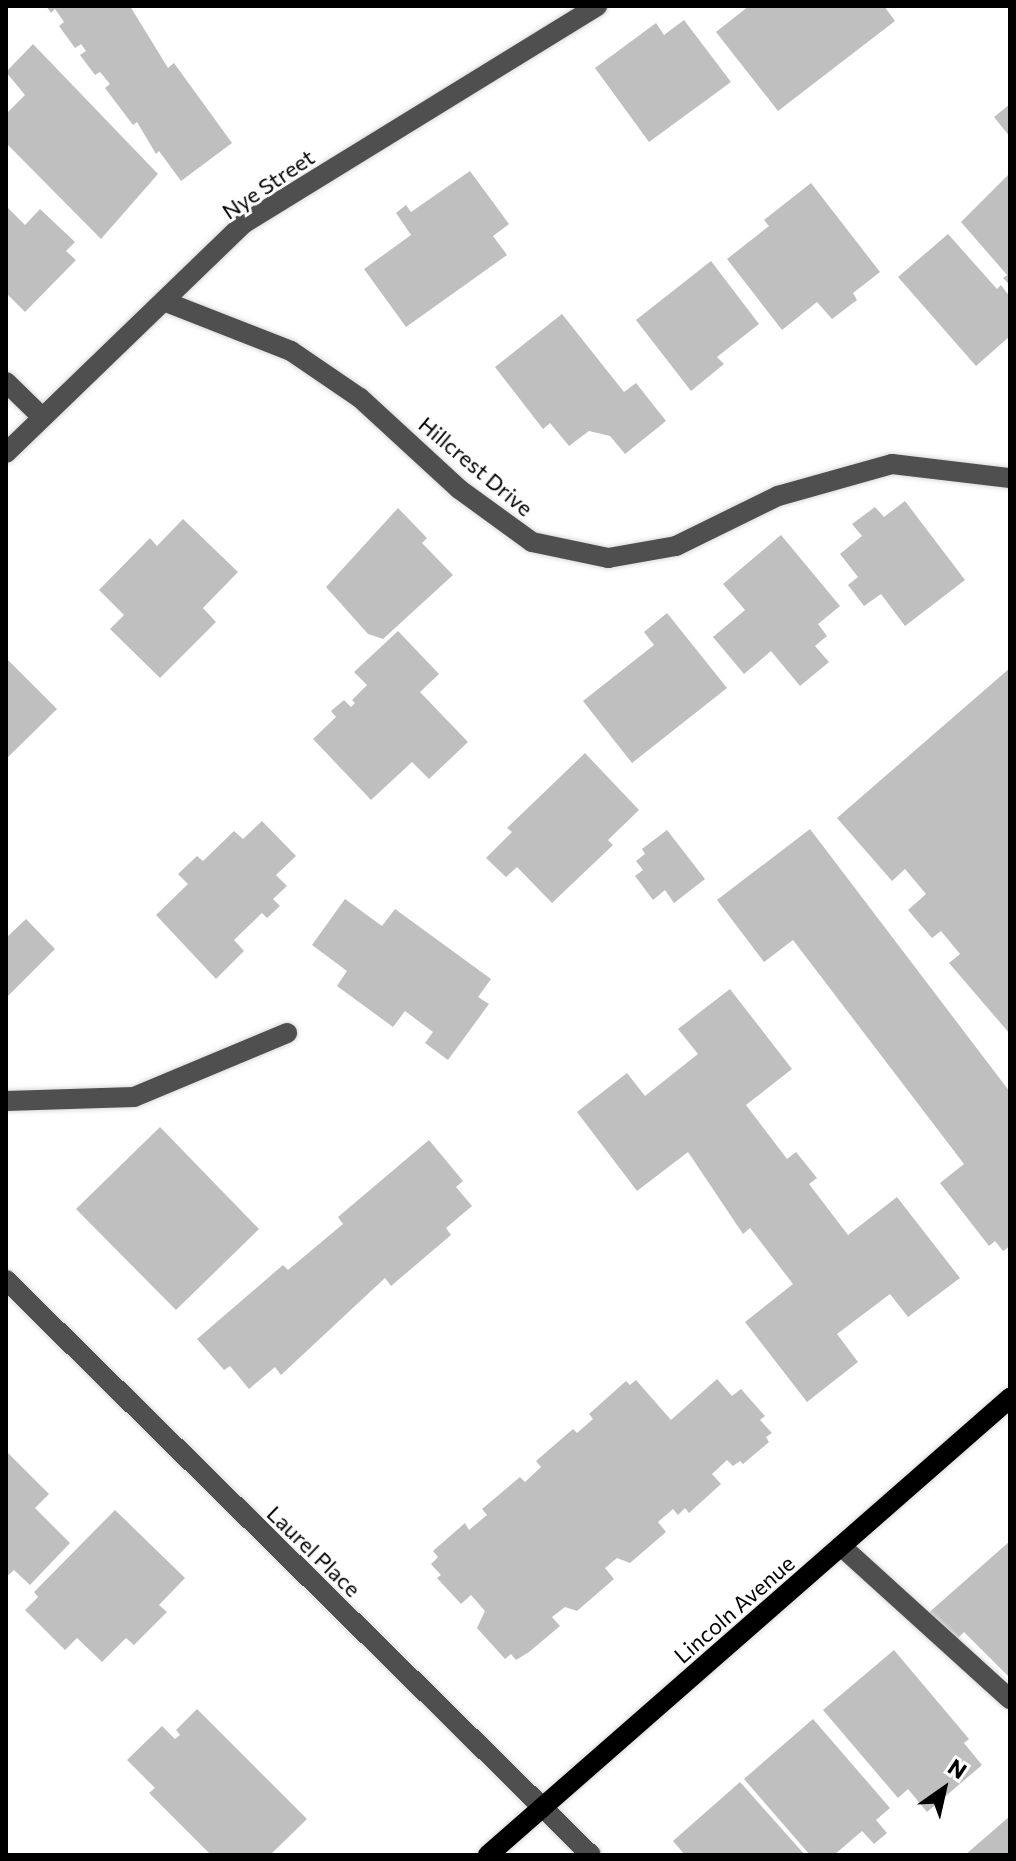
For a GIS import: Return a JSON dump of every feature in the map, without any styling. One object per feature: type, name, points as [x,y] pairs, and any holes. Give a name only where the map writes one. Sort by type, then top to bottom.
[{"type":"main road","name":"Lincoln Avenue","points":[[488,1855],[1010,1398]]},
{"type":"street","name":"Nye Street","points":[[6,453],[166,302],[243,224],[597,6]]},
{"type":"street","name":"Hillcrest Drive","points":[[166,302],[291,351],[360,398],[459,489],[532,542],[562,549],[608,558],[676,546],[778,496],[892,464],[1010,478]]},
{"type":"street","points":[[6,382],[42,417]]},
{"type":"street","points":[[6,1101],[134,1097],[287,1033]]},
{"type":"street","name":"Laurel Place","points":[[6,1280],[591,1855]]},
{"type":"street","points":[[841,1546],[1010,1699]]},
{"type":"building","points":[[46,6],[130,6],[168,68],[174,63],[232,143],[181,181],[159,151],[156,154],[137,122],[133,125],[105,88],[110,84],[100,72],[95,75],[80,55],[86,51],[81,44],[75,48],[59,26],[64,22],[55,9],[51,13]]},
{"type":"building","points":[[749,6],[884,6],[895,21],[778,111],[716,32]]},
{"type":"building","points":[[684,20],[731,82],[649,142],[595,68],[656,23],[664,35]]},
{"type":"building","points":[[33,44],[158,174],[101,239],[6,143],[6,114],[25,95],[6,72]]},
{"type":"building","points":[[1010,104],[1010,137],[994,117]]},
{"type":"building","points":[[470,171],[509,224],[493,236],[507,255],[406,327],[364,269],[411,235],[396,213],[406,205],[411,212]]},
{"type":"building","points":[[1008,175],[1010,285],[1003,278],[1007,275],[961,222]]},
{"type":"building","points":[[811,183],[880,272],[853,293],[857,300],[832,319],[817,302],[782,330],[727,259],[769,226],[764,220]]},
{"type":"building","points":[[6,206],[25,225],[40,209],[75,242],[66,251],[76,260],[25,312],[6,293]]},
{"type":"building","points":[[948,234],[997,289],[1001,285],[1010,297],[1010,336],[976,366],[898,277]]},
{"type":"building","points":[[711,261],[759,324],[717,357],[724,364],[691,391],[636,320]]},
{"type":"building","points":[[562,314],[624,392],[636,383],[666,421],[625,454],[610,436],[589,431],[569,446],[550,423],[543,429],[495,367]]},
{"type":"building","points":[[905,501],[965,580],[905,626],[881,594],[864,606],[848,585],[858,577],[840,554],[862,536],[852,524],[875,507],[884,517]]},
{"type":"building","points":[[398,508],[427,538],[422,543],[453,575],[383,639],[368,634],[326,587]]},
{"type":"building","points":[[183,519],[238,572],[203,608],[216,622],[160,678],[110,629],[124,615],[99,590],[150,538],[157,546]]},
{"type":"building","points":[[781,535],[840,606],[818,624],[827,636],[815,646],[829,662],[800,686],[771,651],[744,674],[713,637],[745,610],[723,584]]},
{"type":"building","points":[[667,613],[727,688],[632,763],[583,701],[654,645],[644,632]]},
{"type":"building","points":[[398,631],[439,674],[420,692],[468,742],[429,779],[412,762],[371,800],[313,739],[336,717],[331,711],[344,700],[351,707],[355,703],[352,700],[367,685],[354,672]]},
{"type":"building","points":[[6,658],[57,709],[6,759]]},
{"type":"building","points":[[1010,668],[1010,1034],[949,963],[960,954],[941,931],[932,938],[908,910],[926,894],[905,869],[892,881],[837,818]]},
{"type":"building","points":[[585,753],[639,810],[608,840],[613,845],[552,903],[517,867],[506,877],[486,858],[512,832],[507,828]]},
{"type":"building","points":[[262,821],[296,856],[276,875],[287,886],[273,899],[280,906],[267,918],[262,913],[234,940],[244,951],[216,979],[156,915],[188,884],[178,874],[197,856],[203,861],[234,831],[243,839]]},
{"type":"building","points":[[810,829],[1010,1092],[1010,1246],[1003,1251],[995,1241],[989,1246],[940,1183],[964,1164],[793,940],[764,962],[717,900]]},
{"type":"building","points":[[667,830],[705,879],[674,903],[665,890],[653,900],[635,876],[643,870],[636,861],[645,854],[642,849]]},
{"type":"building","points":[[345,899],[382,926],[395,909],[491,979],[478,997],[489,1004],[448,1060],[425,1043],[433,1032],[405,1011],[393,1027],[337,986],[347,971],[312,945]]},
{"type":"building","points":[[26,919],[55,949],[6,998],[6,938]]},
{"type":"building","points":[[730,989],[792,1069],[746,1105],[787,1159],[796,1152],[817,1178],[809,1184],[848,1235],[897,1197],[960,1278],[908,1317],[890,1294],[837,1334],[858,1362],[807,1402],[745,1322],[793,1284],[750,1228],[743,1234],[688,1152],[637,1191],[577,1112],[627,1073],[645,1096],[698,1054],[678,1029]]},
{"type":"building","points":[[160,1127],[259,1229],[176,1310],[76,1209]]},
{"type":"building","points":[[429,1140],[463,1181],[456,1187],[472,1206],[446,1228],[451,1235],[391,1286],[385,1278],[281,1375],[275,1367],[249,1389],[230,1366],[224,1370],[197,1339],[283,1265],[288,1270],[343,1224],[338,1217]]},
{"type":"building","points":[[717,1379],[732,1396],[741,1389],[765,1416],[760,1420],[772,1433],[766,1437],[769,1442],[743,1464],[740,1461],[733,1466],[727,1460],[712,1474],[721,1484],[689,1513],[685,1508],[678,1515],[673,1509],[658,1522],[666,1532],[630,1563],[617,1558],[605,1568],[614,1579],[577,1611],[565,1607],[552,1617],[560,1626],[529,1652],[516,1660],[511,1654],[505,1659],[477,1628],[485,1611],[471,1595],[461,1604],[437,1578],[441,1575],[431,1564],[438,1557],[433,1551],[465,1523],[469,1530],[487,1515],[482,1509],[520,1477],[525,1482],[541,1467],[536,1461],[573,1429],[577,1433],[593,1419],[589,1414],[626,1381],[630,1385],[636,1380],[671,1420]]},
{"type":"building","points":[[6,1451],[49,1494],[35,1508],[70,1543],[30,1585],[14,1570],[6,1577]]},
{"type":"building","points":[[115,1510],[185,1578],[159,1605],[167,1612],[134,1645],[126,1638],[102,1662],[77,1638],[65,1650],[25,1610],[38,1597],[34,1592]]},
{"type":"building","points":[[1010,1541],[1010,1678],[964,1632],[953,1643],[925,1616]]},
{"type":"building","points":[[894,1650],[969,1739],[964,1743],[982,1765],[927,1812],[908,1789],[898,1798],[823,1710]]},
{"type":"building","points":[[197,1709],[307,1819],[270,1855],[211,1855],[149,1793],[155,1788],[127,1760],[162,1726],[175,1739],[180,1735],[176,1730]]},
{"type":"building","points":[[813,1719],[890,1808],[876,1820],[887,1833],[874,1844],[862,1831],[834,1855],[810,1855],[744,1779]]},
{"type":"building","points":[[740,1782],[805,1855],[685,1855],[673,1841]]},
{"type":"building","points":[[1010,1816],[1010,1855],[965,1855]]}]
